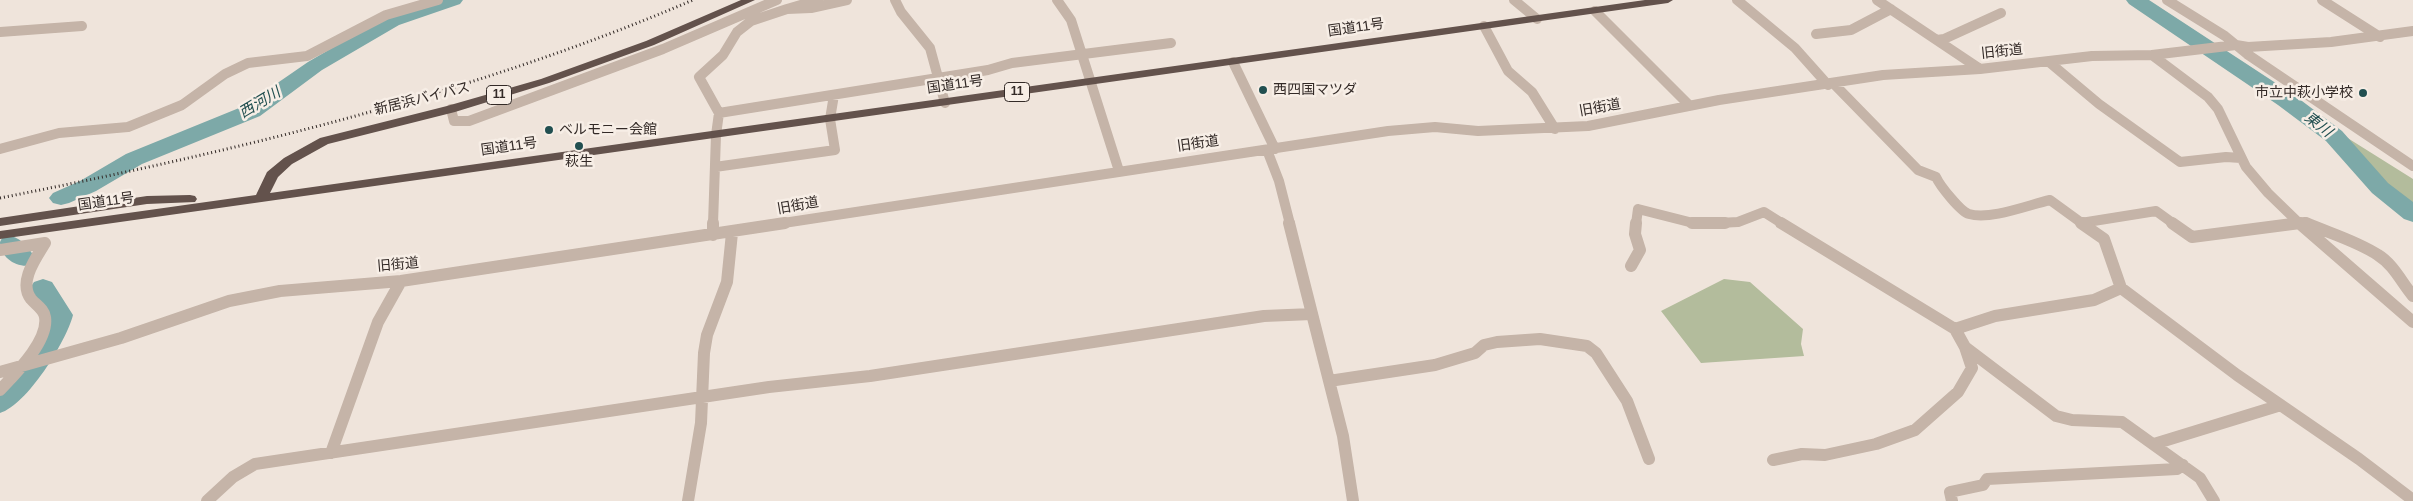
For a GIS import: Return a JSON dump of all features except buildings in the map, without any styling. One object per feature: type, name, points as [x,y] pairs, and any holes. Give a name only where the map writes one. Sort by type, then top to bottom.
[{"type":"highway","name":"新居浜バイパス","points":[[263,194],[272,175],[288,161],[324,141],[451,109],[545,81],[641,46],[750,0]]},
{"type":"highway","name":"国道11号","points":[[0,222],[147,200],[183,200],[263,194],[365,183],[1668,0]]},
{"type":"highway","name":"国道11号","points":[[0,235],[263,194]]},
{"type":"street","points":[[0,149],[59,133],[128,127],[182,105],[225,74],[248,63],[307,56],[386,15],[438,0]]},
{"type":"street","points":[[451,109],[454,121],[469,121],[578,83],[682,42],[777,0]]},
{"type":"street","points":[[713,235],[716,135],[719,113],[699,77],[701,72],[723,55],[737,32],[751,21],[787,8],[818,0]]},
{"type":"street","points":[[787,8],[811,8],[847,0]]},
{"type":"street","points":[[896,0],[915,32],[926,42],[934,60],[945,103]]},
{"type":"street","points":[[1057,0],[1071,20],[1119,171]]},
{"type":"street","points":[[1514,0],[1537,19]]},
{"type":"street","points":[[1737,0],[1795,48],[1918,170],[1936,177],[1940,185],[1967,214],[1983,216],[2050,200],[2104,239],[2121,288],[2413,500]]},
{"type":"street","points":[[1877,0],[1980,69]]},
{"type":"street","points":[[2167,0],[2232,46],[2413,166]]},
{"type":"street","points":[[2322,0],[2380,37]]},
{"type":"street","points":[[1816,34],[1851,30],[1890,9]]},
{"type":"street","points":[[1595,10],[1614,32],[1690,106]]},
{"type":"street","points":[[1937,40],[2001,13]]},
{"type":"street","points":[[0,32],[82,26]]},
{"type":"street","points":[[1484,26],[1508,71],[1532,92],[1555,129]]},
{"type":"street","name":"旧街道","points":[[0,372],[121,338],[229,301],[280,291],[344,284],[401,281],[732,233],[943,197],[1271,150],[1388,131],[1435,127],[1478,131],[1588,126],[1690,106],[1883,75],[1980,69],[2092,56],[2152,55],[2232,46],[2292,44],[2380,37],[2413,31]]},
{"type":"street","points":[[719,113],[938,78],[1012,63],[1171,43]]},
{"type":"street","points":[[2152,55],[2208,97],[2218,109],[2241,158],[2268,193],[2297,222],[2413,322]]},
{"type":"street","points":[[1233,62],[1271,150],[1343,436],[1353,501]]},
{"type":"street","points":[[2049,62],[2099,104],[2180,162],[2226,157],[2241,158]]},
{"type":"street","points":[[715,167],[835,150],[830,119],[834,95]]},
{"type":"street","points":[[1632,266],[1640,250],[1635,234],[1638,209],[1697,224],[1738,222],[1764,212],[1955,329],[1965,347],[1972,368],[1958,392],[1915,430],[1876,444],[1825,455],[1802,454],[1773,460]]},
{"type":"street","points":[[2081,223],[2156,211],[2192,237],[2305,222],[2379,255],[2398,275],[2399,280],[2413,296]]},
{"type":"street","points":[[688,501],[701,423],[704,353],[707,335],[727,282],[732,233]]},
{"type":"street","points":[[0,250],[45,243],[27,280],[28,293],[45,316],[44,334],[22,366],[0,390]]},
{"type":"street","points":[[331,453],[378,322],[401,281]]},
{"type":"street","points":[[1955,329],[1995,316],[2094,300],[2121,288]]},
{"type":"street","points":[[207,501],[233,478],[255,464],[769,387],[870,376],[1264,316],[1312,314]]},
{"type":"street","points":[[1329,381],[1435,365],[1475,353],[1484,345],[1497,342],[1540,339],[1587,346],[1596,353],[1627,401],[1649,459]]},
{"type":"street","points":[[1965,347],[2056,416],[2072,420],[2122,422],[2200,478],[2214,501]]},
{"type":"street","points":[[2154,444],[2281,405]]},
{"type":"street","points":[[1952,501],[1950,492],[1983,486],[1987,479],[2177,469],[2183,465]]},
{"type":"green space","points":[[2346,137],[2413,179],[2413,207],[2390,189]]},
{"type":"green space","points":[[1724,279],[1750,282],[1803,329],[1801,344],[1804,356],[1701,363],[1661,311]]},
{"type":"waterway","name":"西河川","points":[[61,198],[88,186],[134,159],[252,111],[315,66],[392,21],[453,0]]},
{"type":"waterway","name":"東川","points":[[2136,0],[2286,100],[2334,136],[2380,188],[2413,214]]},
{"type":"waterway","name":"西河川","points":[[11,244],[23,259]]},
{"type":"waterway","name":"西河川","points":[[0,403],[36,362],[57,326],[60,315],[43,288]]},
{"type":"railway","points":[[0,198],[176,161],[352,117],[439,92],[525,64],[610,34],[693,0]]},
{"type":"place","name":"西四国マツダ","points":[[1263,90]]},
{"type":"place","name":"市立中萩小学校","points":[[2363,93]]},
{"type":"place","name":"ベルモニー会館","points":[[549,130]]},
{"type":"place","name":"萩生","points":[[579,146]]}]
